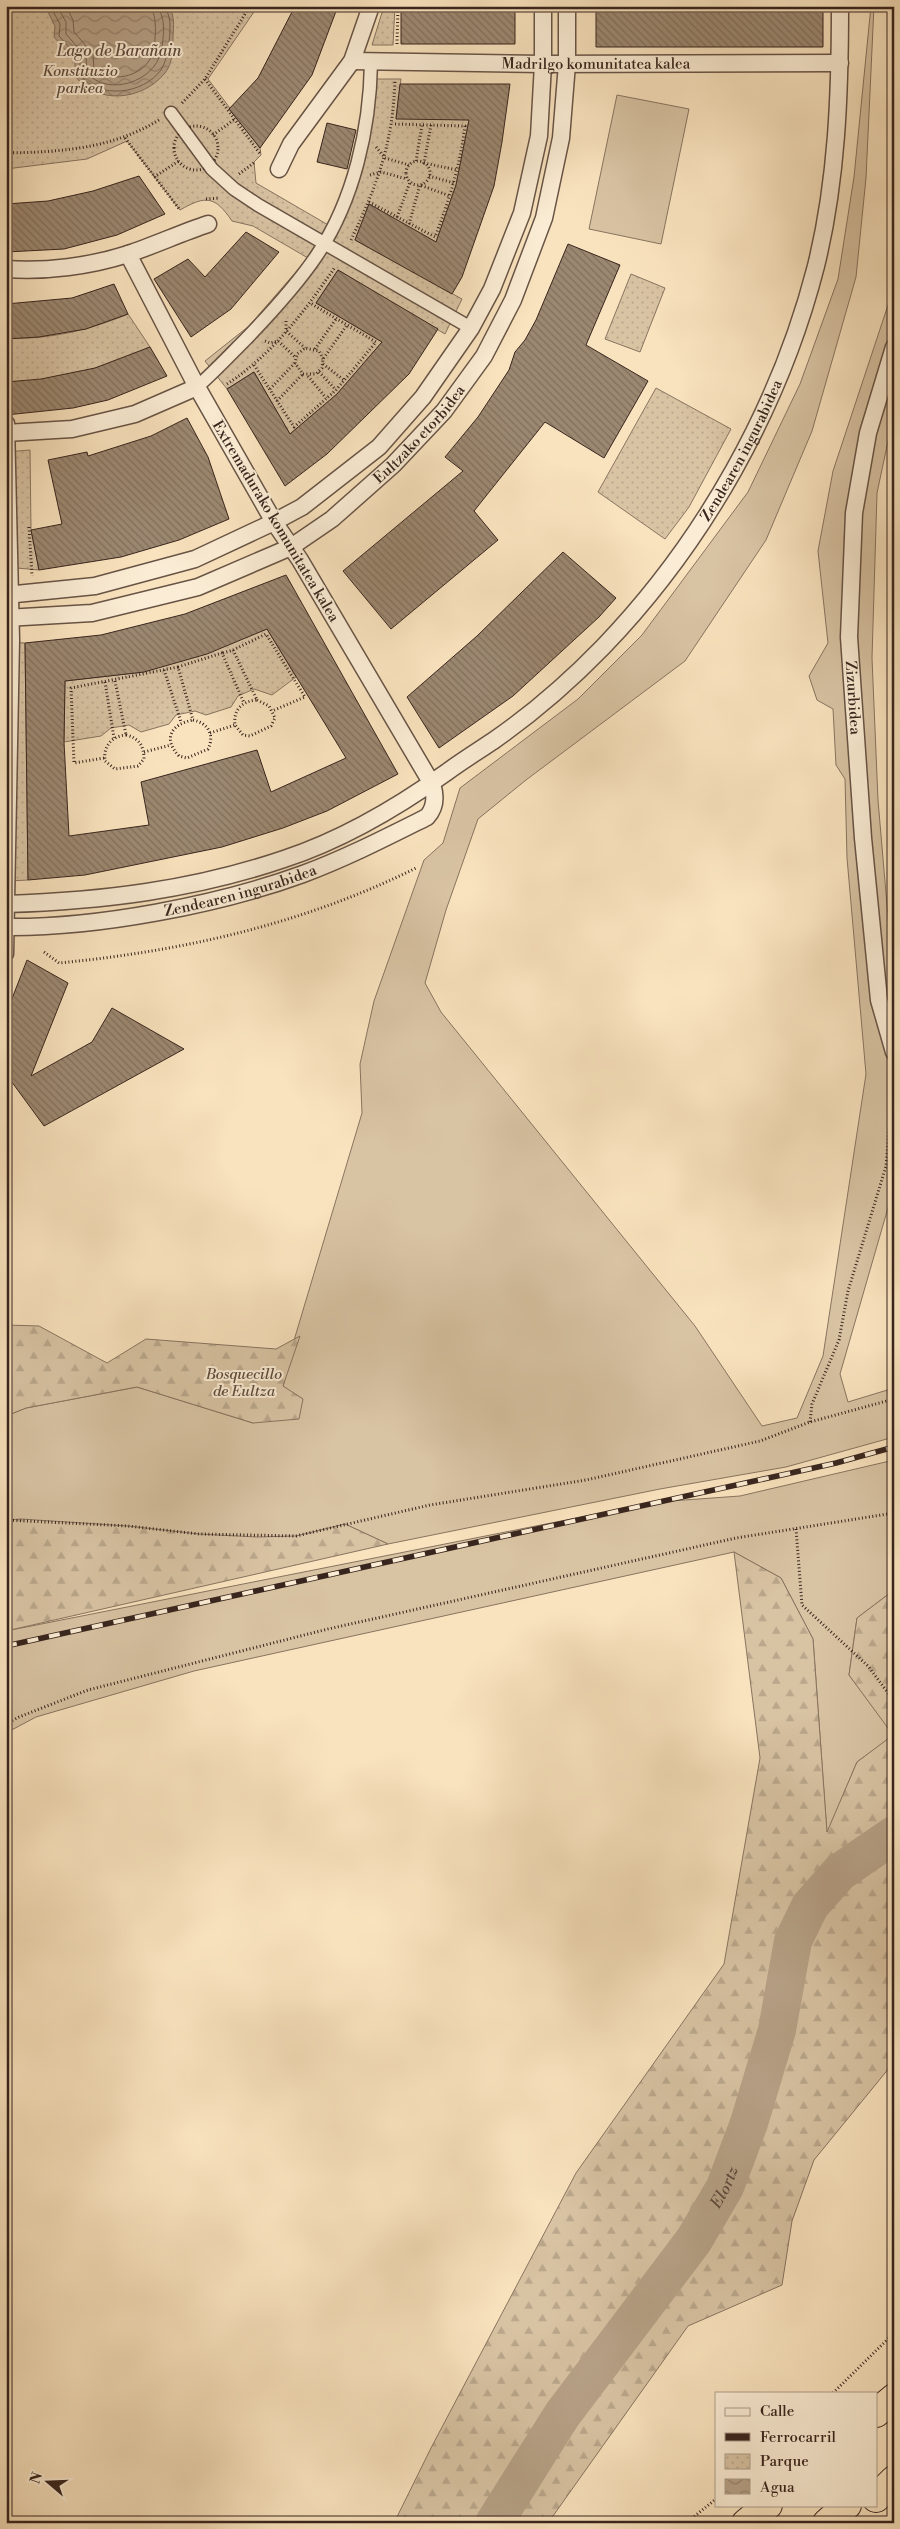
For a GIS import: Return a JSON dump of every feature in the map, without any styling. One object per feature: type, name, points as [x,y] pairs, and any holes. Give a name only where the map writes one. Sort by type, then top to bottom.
[{"type":"highway","points":[[878,2411],[894,2398]]},
{"type":"highway","points":[[878,2477],[894,2463]]},
{"type":"highway","points":[[878,2496],[894,2480]]},
{"type":"highway","points":[[746,2523],[769,2506]]},
{"type":"highway","points":[[753,2523],[769,2506]]},
{"type":"highway","points":[[827,2523],[846,2506]]},
{"type":"highway","points":[[856,2523],[869,2506]]},
{"type":"street","points":[[279,169],[291,144],[352,62],[371,6]]},
{"type":"street","name":"Eultzako etorbidea","points":[[9,595],[95,586],[195,559],[274,522],[317,497],[379,447],[423,397],[471,328],[492,289],[522,212],[539,136],[543,64],[543,6]]},
{"type":"street","name":"Eultzako etorbidea","points":[[9,619],[92,613],[188,589],[291,547],[332,519],[393,465],[444,411],[484,356],[513,300],[544,218],[561,138],[567,64],[567,6]]},
{"type":"street","name":"Zendearen ingurabidea","points":[[7,904],[154,893],[223,878],[287,858],[356,829],[432,784],[496,739],[557,689],[602,647],[648,596],[706,519],[753,432],[778,379],[800,319],[816,266],[835,164],[840,63],[840,6]]},
{"type":"street","name":"Madrilgo komunitatea kalea","points":[[352,62],[543,64],[840,63]]},
{"type":"street","points":[[7,954],[9,595],[7,430],[72,429],[135,414],[196,387],[273,310],[317,255],[349,189],[361,147],[368,111],[371,63]]},
{"type":"street","points":[[171,113],[212,169],[234,189],[258,205],[471,328]]},
{"type":"street","points":[[6,269],[23,271],[81,265],[128,254],[208,224]]},
{"type":"street","name":"Extremadurako komunitatea kalea","points":[[128,254],[196,387],[274,522],[291,547],[432,784]]},
{"type":"street","name":"Zizurbidea","points":[[894,347],[868,433],[854,513],[849,637],[862,838],[879,1000],[894,1052]]},
{"type":"street","name":"Zendearen ingurabidea","points":[[7,927],[33,927],[168,910],[247,891],[303,874],[362,849],[427,817],[432,811],[435,794],[432,784]]},
{"type":"path","points":[[6,153],[59,152],[125,138],[171,113],[205,79],[250,6]]},
{"type":"path","points":[[397,52],[398,6]]},
{"type":"path","points":[[205,79],[261,155]]},
{"type":"path","points":[[213,135],[235,119]]},
{"type":"path","points":[[369,202],[435,238],[458,170],[464,126],[392,124]]},
{"type":"path","points":[[416,161],[422,125]]},
{"type":"path","points":[[424,163],[431,125]]},
{"type":"path","points":[[125,138],[180,210]]},
{"type":"path","points":[[385,158],[409,165]]},
{"type":"path","points":[[154,177],[179,161]]},
{"type":"path","points":[[397,217],[409,181],[406,172],[409,165],[416,161],[458,170]]},
{"type":"path","points":[[409,224],[420,185],[426,182],[430,176],[429,169],[424,163]]},
{"type":"path","points":[[381,172],[450,197]]},
{"type":"path","points":[[430,176],[454,183]]},
{"type":"path","points":[[254,365],[294,427],[336,390],[376,342],[310,303]]},
{"type":"path","points":[[315,349],[336,318]]},
{"type":"path","points":[[320,372],[323,361],[347,325]]},
{"type":"path","points":[[286,331],[305,348],[315,349]]},
{"type":"path","points":[[278,341],[296,358]]},
{"type":"path","points":[[270,389],[295,363],[296,358],[305,348]]},
{"type":"path","points":[[315,349],[323,361],[344,380]]},
{"type":"path","points":[[295,363],[326,398]]},
{"type":"path","points":[[277,401],[305,375],[320,372]]},
{"type":"path","points":[[320,372],[336,390]]},
{"type":"path","points":[[104,758],[74,763],[71,688],[115,681],[178,667],[233,650],[266,634],[305,697],[272,711]]},
{"type":"path","points":[[233,650],[257,700],[269,706],[275,718],[271,726],[250,736],[238,731],[235,725],[236,712],[244,703],[257,700]]},
{"type":"path","points":[[222,653],[244,703]]},
{"type":"path","points":[[178,667],[193,720]]},
{"type":"path","points":[[164,670],[181,722]]},
{"type":"path","points":[[115,681],[126,735]]},
{"type":"path","points":[[105,682],[114,738]]},
{"type":"path","points":[[193,720],[205,725],[210,733],[211,743],[208,749],[187,758],[179,756],[171,745],[172,732],[181,722],[193,720]]},
{"type":"path","points":[[210,733],[235,725]]},
{"type":"path","points":[[126,735],[138,740],[144,752],[144,758],[138,766],[115,769],[109,766],[104,758],[105,748],[114,738],[126,735]]},
{"type":"path","points":[[144,752],[171,745]]},
{"type":"path","points":[[44,952],[59,963],[112,957],[200,943],[282,922],[333,905],[416,868]]},
{"type":"path","points":[[810,1422],[812,1404],[839,1340],[848,1291],[886,1166],[894,1074]]},
{"type":"path","points":[[6,1520],[128,1526],[199,1534],[296,1536],[430,1506],[586,1480],[760,1441],[810,1422],[894,1399]]},
{"type":"path","points":[[6,1724],[88,1690],[328,1629],[736,1538],[894,1513]]},
{"type":"path","points":[[796,1529],[802,1605],[868,1666],[894,1701]]},
{"type":"path","points":[[834,2392],[894,2333]]},
{"type":"path","points":[[686,2523],[715,2499]]},
{"type":"green space","name":"Konstituzio parkea","points":[[6,6],[258,6],[208,79],[260,148],[261,155],[254,162],[256,183],[330,226],[354,171],[371,79],[401,79],[396,118],[469,120],[456,185],[436,242],[369,204],[355,240],[462,299],[445,334],[338,270],[316,303],[382,342],[337,394],[290,434],[254,372],[227,389],[205,361],[249,326],[308,258],[253,226],[232,221],[220,207],[209,200],[197,202],[180,210],[127,141],[87,159],[6,169]]},
{"type":"green space","points":[[384,6],[395,6],[393,45],[372,45]]},
{"type":"green space","points":[[871,6],[874,6],[866,178],[856,277],[812,431],[766,540],[685,661],[526,780],[478,819],[446,910],[425,983],[441,1012],[695,1326],[762,1426],[797,1418],[823,1356],[866,1074],[847,858],[845,779],[836,765],[833,709],[817,700],[809,676],[828,643],[818,551],[833,471],[894,287],[894,413],[877,493],[872,658],[878,800],[894,987],[894,1187],[840,1374],[848,1402],[894,1388],[894,1437],[786,1467],[660,1489],[388,1544],[345,1524],[295,1538],[214,1537],[6,1522],[6,1416],[26,1408],[137,1387],[253,1423],[303,1399],[283,1387],[295,1337],[362,1113],[360,1064],[374,1001],[424,860],[443,843],[460,788],[578,699],[642,635],[748,492],[800,384],[838,279],[854,177]]},
{"type":"green space","points":[[617,95],[689,109],[661,244],[589,229]]},
{"type":"green space","points":[[631,274],[665,288],[640,352],[605,339]]},
{"type":"green space","points":[[128,314],[150,347],[117,361],[80,373],[24,382],[6,381],[6,338],[53,336],[99,325]]},
{"type":"green space","points":[[656,388],[731,429],[689,507],[665,539],[598,492]]},
{"type":"green space","points":[[30,450],[31,530],[39,570],[6,567],[6,452]]},
{"type":"green space","points":[[267,629],[296,677],[272,695],[254,689],[238,696],[231,707],[206,715],[195,711],[176,715],[169,724],[141,732],[129,725],[111,728],[101,736],[64,742],[65,681],[144,672]]},
{"type":"green space","points":[[6,642],[25,643],[28,880],[9,881],[6,881]]},
{"type":"green space","name":"Bosquecillo de Eultza","points":[[6,1325],[39,1326],[107,1363],[146,1339],[276,1349],[300,1336],[283,1386],[303,1399],[299,1419],[253,1423],[137,1387],[26,1408],[6,1416]]},
{"type":"green space","points":[[894,1460],[894,1590],[857,1618],[849,1675],[894,1735],[857,1762],[827,1834],[813,1639],[781,1578],[734,1552],[194,1671],[36,1717],[6,1733],[6,1631],[657,1502],[740,1496]]},
{"type":"green space","points":[[21,1519],[257,1537],[296,1536],[345,1524],[388,1544],[6,1631],[6,1520]]},
{"type":"green space","points":[[734,1552],[781,1578],[813,1639],[827,1832],[857,1762],[893,1735],[849,1675],[857,1618],[894,1590],[894,2062],[814,2160],[792,2221],[782,2285],[688,2326],[548,2523],[394,2523],[431,2448],[576,2173],[724,1964],[760,1758]]},
{"type":"water","name":"Lago de Barañain","points":[[45,6],[170,6],[173,21],[173,45],[168,69],[155,82],[132,94],[120,96],[95,92],[75,76],[75,61],[54,37],[55,26]]},
{"type":"building","points":[[295,6],[338,6],[312,75],[260,148],[229,109],[258,78]]},
{"type":"building","points":[[401,6],[515,6],[515,44],[401,44]]},
{"type":"building","points":[[596,6],[823,6],[823,47],[596,47]]},
{"type":"building","points":[[400,84],[510,84],[494,186],[462,277],[452,294],[355,240],[369,204],[436,242],[456,185],[469,120],[396,119]]},
{"type":"building","points":[[327,123],[356,130],[347,169],[317,162]]},
{"type":"building","points":[[139,176],[165,214],[117,235],[64,249],[6,252],[6,204],[48,201],[93,191]]},
{"type":"building","points":[[246,232],[279,252],[231,309],[191,337],[154,279],[188,259],[205,277]]},
{"type":"building","points":[[568,244],[620,265],[586,345],[648,381],[604,458],[545,422],[474,511],[498,540],[391,629],[343,571],[463,471],[445,457],[478,417],[509,370],[515,352],[525,340],[536,320]]},
{"type":"building","points":[[338,270],[438,329],[409,374],[327,454],[285,486],[227,389],[254,372],[290,434],[337,394],[382,342],[316,303]]},
{"type":"building","points":[[114,284],[128,314],[86,329],[39,337],[6,339],[6,304],[72,298]]},
{"type":"building","points":[[150,347],[167,376],[108,400],[73,408],[6,415],[6,382],[41,379],[95,368]]},
{"type":"building","points":[[187,418],[208,457],[229,519],[179,540],[121,557],[39,570],[31,530],[62,524],[48,460],[87,452],[88,456],[151,436]]},
{"type":"building","points":[[563,552],[616,598],[599,617],[513,696],[439,748],[407,697],[477,636]]},
{"type":"building","points":[[286,575],[398,774],[327,811],[283,828],[222,847],[85,875],[28,880],[25,643],[101,635],[185,614]],"holes":[[[267,629],[346,758],[271,792],[257,750],[141,782],[149,825],[69,836],[64,742],[65,681],[144,672],[207,654]]]},
{"type":"building","points":[[27,960],[68,983],[31,1076],[92,1042],[112,1008],[184,1049],[44,1126],[6,1074],[6,1014]]},
{"type":"waterway","name":"Elortz","points":[[494,2523],[562,2415],[694,2240],[725,2187],[749,2123],[777,2030],[793,1941],[810,1906],[840,1872],[894,1835]]},
{"type":"railway","points":[[6,1646],[836,1463],[894,1447]]}]
